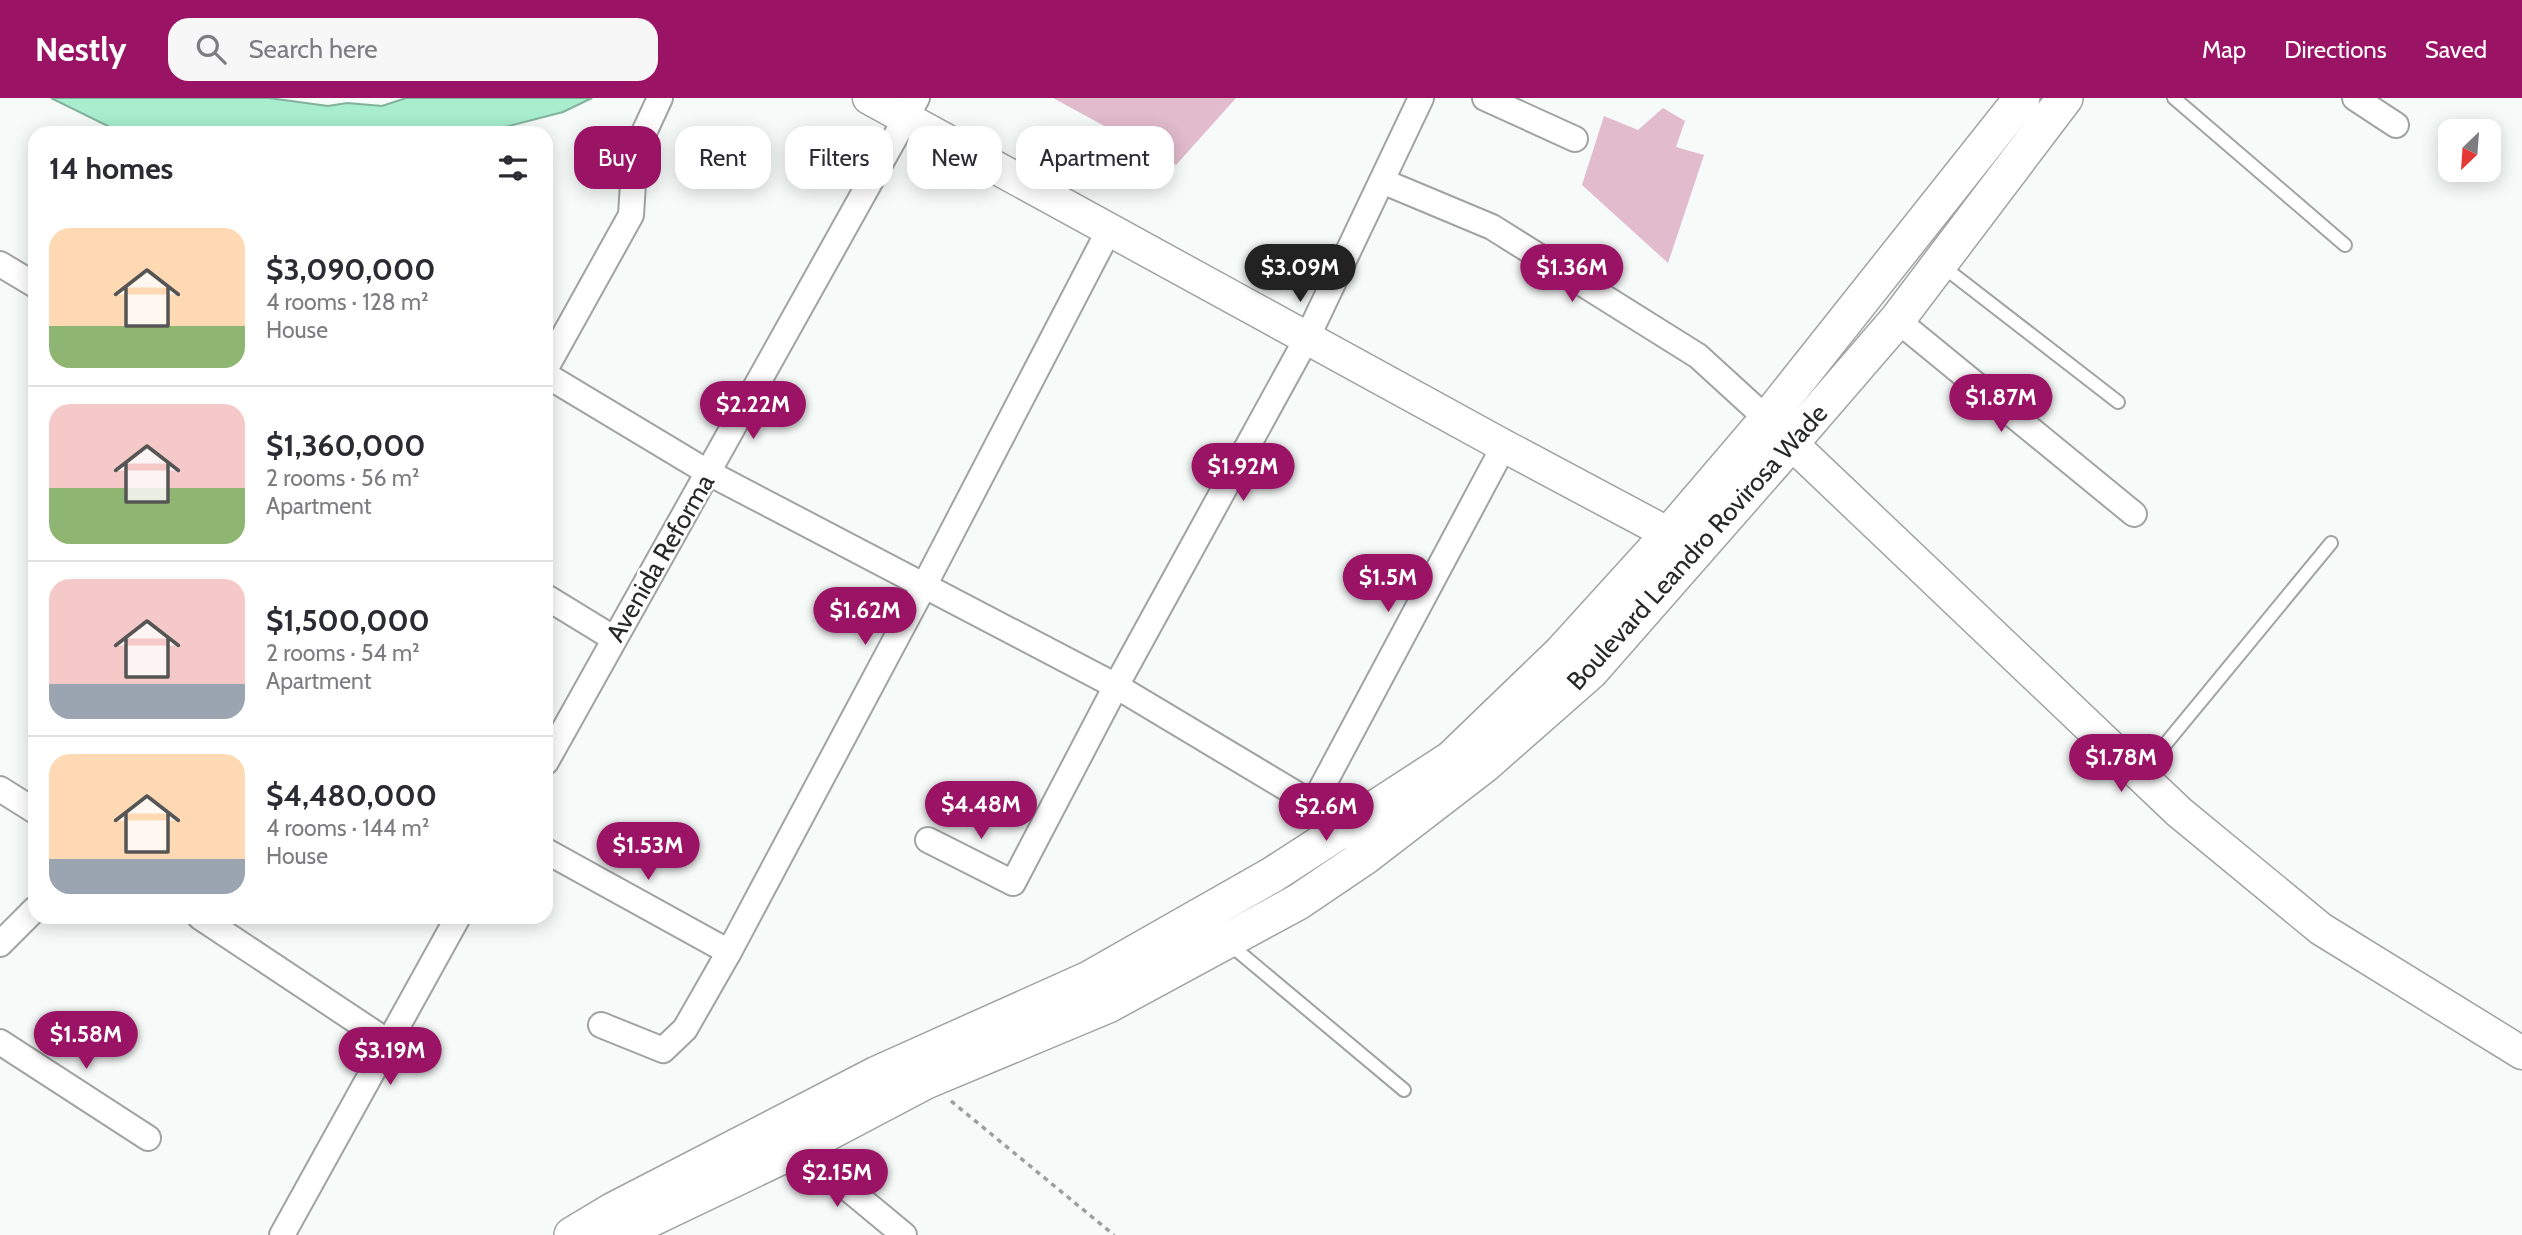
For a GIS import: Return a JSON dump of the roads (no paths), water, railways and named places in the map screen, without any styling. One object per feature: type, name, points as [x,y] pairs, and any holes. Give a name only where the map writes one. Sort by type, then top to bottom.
[{"type":"main road","name":"Boulevard Leandro Rovirosa Wade","points":[[617,1235],[799,1148],[1099,992],[1272,875],[1355,842],[1483,766],[1591,671],[1768,418],[2022,98]]},
{"type":"main road","name":"Boulevard Leandro Rovirosa Wade","points":[[1681,544],[1791,443],[1898,320],[1941,265],[2055,102]]},
{"type":"main road","name":"Boulevard Leandro Rovirosa Wade","points":[[578,1234],[612,1212],[877,1074],[1099,992],[1226,941],[1298,902],[1355,842]]},
{"type":"street","points":[[553,355],[631,215],[635,152],[660,98]]},
{"type":"street","points":[[869,98],[911,108],[1109,230],[1681,544]]},
{"type":"street","points":[[928,840],[1013,883],[1116,686],[1307,338],[1421,98]]},
{"type":"street","points":[[1485,98],[1575,139]]},
{"type":"street","points":[[2355,98],[2396,125]]},
{"type":"street","name":"Avenida Reforma","points":[[553,749],[911,108]]},
{"type":"street","points":[[1382,181],[1493,227],[1698,356],[1768,418],[1791,443],[2179,812],[2321,929],[2522,1053]]},
{"type":"street","points":[[601,1025],[663,1050],[685,1028],[729,952],[924,586],[1109,230]]},
{"type":"street","points":[[0,264],[28,281]]},
{"type":"street","points":[[1898,320],[2134,514]]},
{"type":"street","points":[[553,379],[709,473],[1116,686],[1313,804],[1355,842]]},
{"type":"street","points":[[1313,804],[1504,446]]},
{"type":"street","points":[[553,601],[613,638]]},
{"type":"street","points":[[0,789],[28,806]]},
{"type":"street","points":[[553,855],[729,952]]},
{"type":"street","points":[[0,944],[28,916]]},
{"type":"street","points":[[211,924],[388,1042]]},
{"type":"street","points":[[282,1235],[454,924]]},
{"type":"street","points":[[0,1042],[148,1138]]},
{"type":"street","points":[[799,1148],[904,1235]]},
{"type":"lane","points":[[2174,98],[2346,245]]},
{"type":"lane","points":[[1941,265],[2118,402]]},
{"type":"lane","points":[[2140,775],[2331,543]]},
{"type":"lane","points":[[1226,941],[1404,1090]]}]
